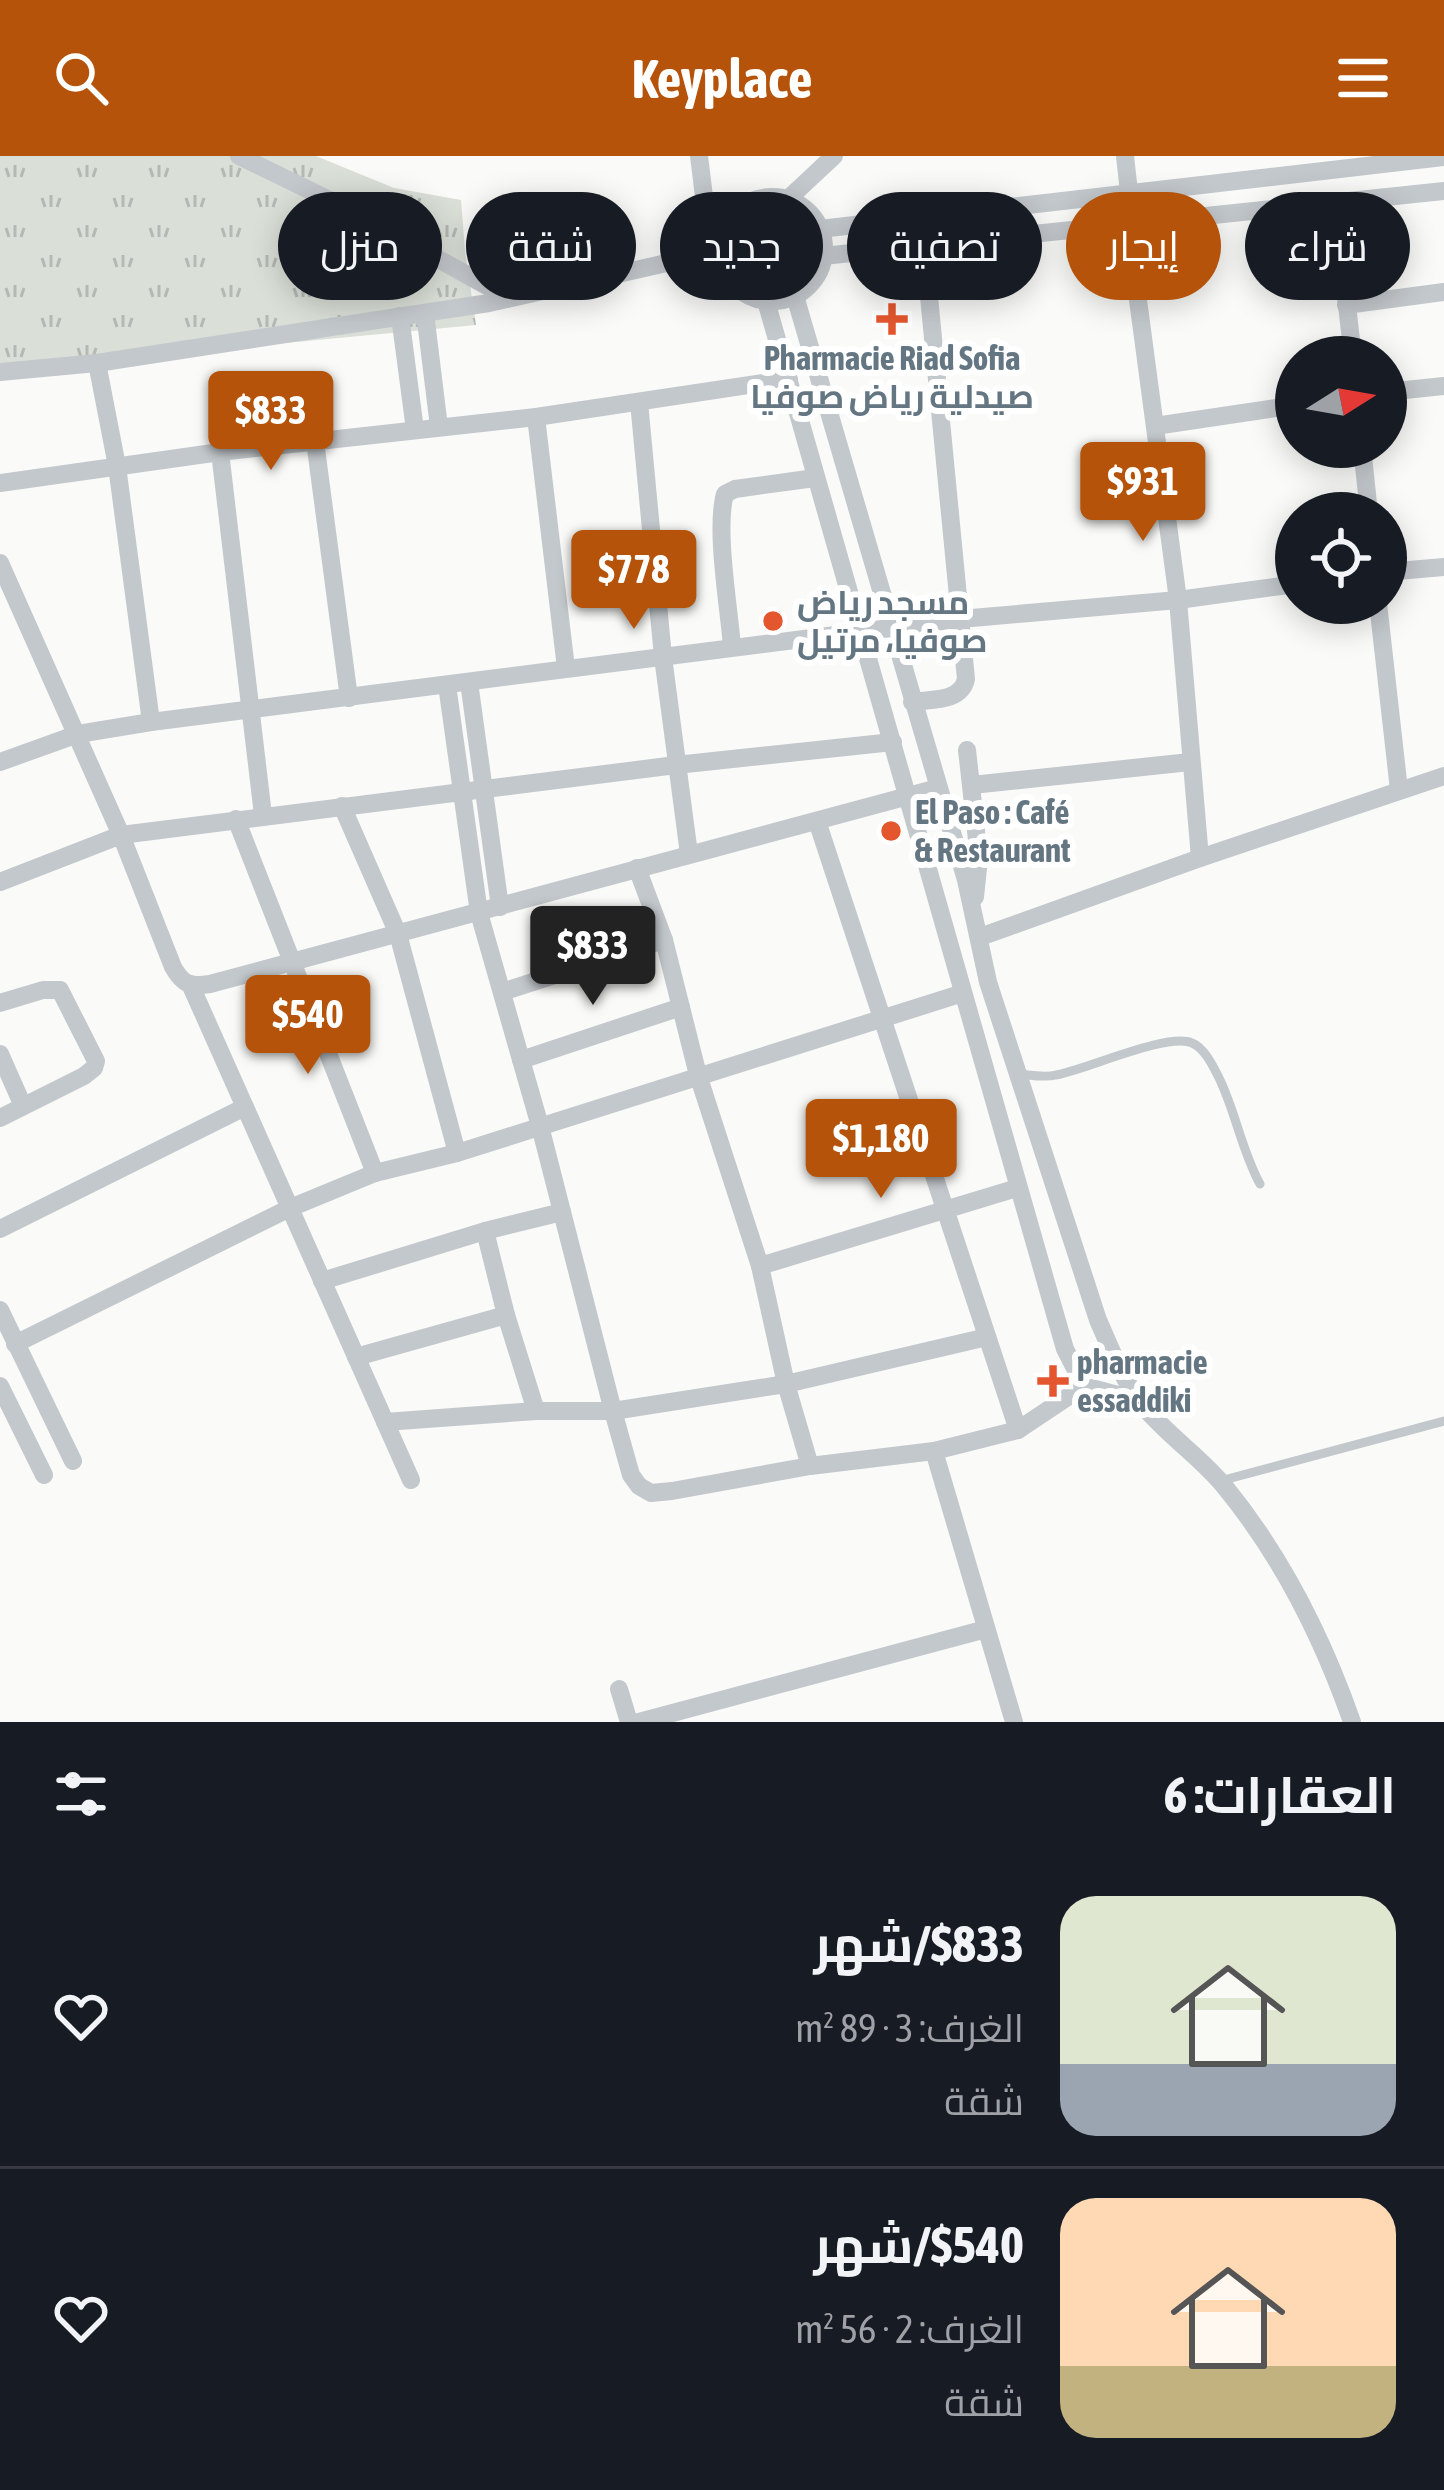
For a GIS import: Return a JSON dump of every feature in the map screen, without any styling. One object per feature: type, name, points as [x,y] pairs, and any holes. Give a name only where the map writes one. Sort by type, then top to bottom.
[{"type":"street","points":[[239,156],[466,274]]},
{"type":"street","points":[[699,156],[705,192]]},
{"type":"street","points":[[796,192],[835,156]]},
{"type":"street","points":[[1125,156],[1129,192],[1330,162],[1444,157]]},
{"type":"street","points":[[1410,195],[1444,191]]},
{"type":"street","points":[[823,229],[1066,200]]},
{"type":"street","points":[[823,243],[823,256],[847,253]]},
{"type":"street","points":[[0,372],[97,363],[489,303],[660,265]]},
{"type":"street","points":[[1346,304],[1444,292]]},
{"type":"street","points":[[772,300],[766,301],[815,478],[863,632],[1065,1349],[1084,1386],[1140,1401]]},
{"type":"street","points":[[796,300],[974,908],[988,982],[1098,1320],[1140,1401],[1220,1480],[1284,1569],[1321,1641],[1352,1722]]},
{"type":"street","points":[[912,702],[956,695],[966,680],[929,300]]},
{"type":"street","points":[[1138,300],[1178,600],[1200,858]]},
{"type":"street","points":[[1346,300],[1350,336]]},
{"type":"street","points":[[425,313],[439,427]]},
{"type":"street","points":[[400,316],[415,430]]},
{"type":"street","points":[[97,363],[117,466],[151,722]]},
{"type":"street","points":[[0,483],[220,452],[536,417],[789,379]]},
{"type":"street","points":[[1407,390],[1444,386]]},
{"type":"street","points":[[639,402],[663,657],[689,854]]},
{"type":"street","points":[[1155,426],[1275,408]]},
{"type":"street","points":[[536,417],[566,668]]},
{"type":"street","points":[[316,441],[349,698]]},
{"type":"street","points":[[220,452],[263,815]]},
{"type":"street","points":[[732,647],[722,531],[725,494],[735,488],[815,478]]},
{"type":"street","points":[[1,566],[78,734],[173,968],[190,986],[411,1480]]},
{"type":"street","points":[[1407,570],[1444,567]]},
{"type":"street","points":[[0,763],[78,734],[151,722],[960,619],[1275,587]]},
{"type":"street","points":[[1380,624],[1399,790]]},
{"type":"street","points":[[469,682],[500,907]]},
{"type":"street","points":[[447,685],[479,913],[613,1411],[639,1486],[651,1493],[934,1451],[1018,1430],[1084,1386]]},
{"type":"street","points":[[0,882],[121,835],[893,742]]},
{"type":"street","points":[[967,750],[980,858],[974,908]]},
{"type":"street","points":[[971,785],[1190,762]]},
{"type":"street","points":[[980,937],[1444,776]]},
{"type":"street","points":[[190,986],[938,788]]},
{"type":"street","points":[[342,806],[398,934],[457,1153]]},
{"type":"street","points":[[236,819],[375,1173]]},
{"type":"street","points":[[817,821],[1018,1430]]},
{"type":"street","points":[[637,868],[664,940],[698,1075],[760,1266],[810,1466]]},
{"type":"street","points":[[502,992],[664,940]]},
{"type":"street","points":[[0,1003],[57,988],[96,1061],[84,1076],[0,1118]]},
{"type":"street","points":[[15,1344],[290,1208],[375,1173],[457,1153],[963,993]]},
{"type":"street","points":[[521,1060],[681,1006]]},
{"type":"street","points":[[0,1054],[23,1106]]},
{"type":"street","points":[[0,1228],[245,1107]]},
{"type":"street","points":[[760,1266],[1017,1188]]},
{"type":"street","points":[[322,1280],[562,1212]]},
{"type":"street","points":[[485,1232],[536,1411]]},
{"type":"street","points":[[0,1310],[73,1461]]},
{"type":"street","points":[[356,1357],[506,1315]]},
{"type":"street","points":[[386,1422],[536,1411],[613,1411],[786,1384],[987,1337]]},
{"type":"street","points":[[0,1375],[24,1363]]},
{"type":"street","points":[[0,1386],[44,1475]]},
{"type":"street","points":[[934,1451],[1014,1722]]},
{"type":"street","points":[[639,1722],[986,1629]]},
{"type":"street","points":[[619,1689],[629,1722]]},
{"type":"lane","points":[[1019,1074],[1051,1077],[1156,1046],[1193,1043],[1219,1078],[1246,1158],[1260,1184]]},
{"type":"lane","points":[[1220,1480],[1444,1421]]},
{"type":"green space","points":[[0,156],[316,156],[394,188],[416,192],[278,192],[278,300],[442,300],[442,197],[461,200],[466,300],[472,300],[476,325],[0,370]]},
{"type":"place","name":"Pharmacie Riad Sofia صيدلية رياض صوفيا","points":[[892,319]]},
{"type":"place","name":"مسجد رياض صوفيا، مرتیل","points":[[773,621]]},
{"type":"place","name":"El Paso : Café & Restaurant","points":[[891,831]]},
{"type":"place","name":"pharmacie essaddiki","points":[[1053,1381]]}]
